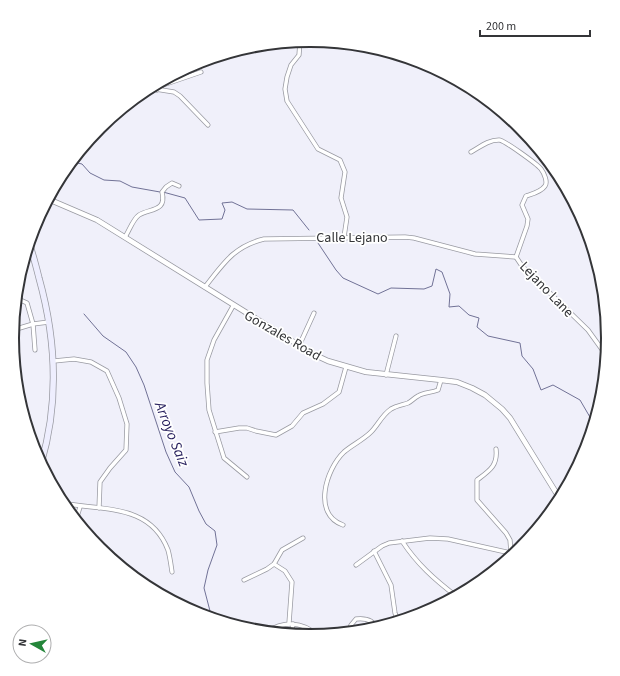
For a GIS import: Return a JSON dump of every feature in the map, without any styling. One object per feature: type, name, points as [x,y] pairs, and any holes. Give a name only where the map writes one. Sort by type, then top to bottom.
[{"type":"main road","points":[[32,252],[44,294],[54,361],[52,400],[44,454]]},
{"type":"street","points":[[300,48],[299,56],[291,65],[287,76],[285,89],[287,101],[318,149],[340,160],[345,172],[341,198],[347,216],[344,237]]},
{"type":"street","points":[[173,82],[201,72]]},
{"type":"street","points":[[158,90],[174,92],[180,96],[208,125]]},
{"type":"street","name":"Lejano Lane","points":[[471,152],[489,141],[500,139],[542,169],[546,182],[545,186],[540,191],[526,196],[522,205],[528,218],[527,226],[516,257],[522,266],[588,330],[601,347]]},
{"type":"street","points":[[125,237],[138,216],[156,209],[162,204],[164,198],[162,192],[166,187],[172,183],[179,186]]},
{"type":"street","name":"Gonzales Road","points":[[53,201],[84,213],[125,237],[233,306],[299,346],[328,361],[366,372],[457,382],[472,388],[502,409],[517,429],[556,493]]},
{"type":"street","name":"Calle Lejano","points":[[205,287],[229,256],[254,241],[269,238],[414,238],[475,254],[516,257]]},
{"type":"street","points":[[21,300],[27,303],[33,324],[35,350]]},
{"type":"street","points":[[233,306],[214,340],[207,360],[209,410],[224,458],[247,477]]},
{"type":"street","points":[[299,346],[314,313]]},
{"type":"street","points":[[20,328],[33,324],[49,322]]},
{"type":"street","points":[[386,375],[396,336]]},
{"type":"street","points":[[54,361],[74,359],[86,361],[91,362],[107,371],[119,398],[127,424],[126,450],[100,482],[99,508]]},
{"type":"street","points":[[216,432],[248,428],[256,431],[276,434],[292,426],[303,413],[323,404],[339,392],[346,367]]},
{"type":"street","points":[[343,525],[332,518],[325,508],[326,486],[328,479],[339,459],[344,453],[372,430],[384,414],[392,408],[409,402],[417,396],[438,390],[441,380]]},
{"type":"street","points":[[496,449],[497,457],[494,465],[477,480],[477,500],[506,532],[512,548]]},
{"type":"street","points":[[72,505],[123,511],[140,518],[152,526],[162,537],[168,552],[172,572]]},
{"type":"street","points":[[78,514],[80,507]]},
{"type":"street","points":[[244,580],[263,572],[274,564],[282,550],[303,538]]},
{"type":"street","points":[[356,565],[374,551],[389,543],[402,541],[442,538],[508,552]]},
{"type":"street","points":[[402,541],[412,557],[431,576],[451,592]]},
{"type":"street","points":[[374,551],[391,585],[396,616]]},
{"type":"street","points":[[274,564],[285,571],[291,580],[292,584],[289,604],[291,628]]},
{"type":"street","points":[[351,626],[356,619],[364,618],[372,622]]},
{"type":"street","points":[[275,627],[291,624],[309,629]]},
{"type":"waterway","points":[[78,163],[82,164],[90,173],[104,180],[120,181],[132,187],[160,192]]},
{"type":"waterway","points":[[163,192],[185,198],[199,220],[222,219],[225,210],[222,203],[232,202],[247,209],[293,210],[309,230]]},
{"type":"waterway","points":[[318,243],[343,278],[378,294],[391,288],[424,289],[432,286],[436,269],[442,272],[450,294],[449,307],[459,306],[469,315],[479,318],[477,327],[488,336],[520,343],[522,356],[533,369],[541,390],[553,385],[580,400],[590,417]]},
{"type":"waterway","name":"Arroyo Saiz","points":[[84,314],[103,336],[126,352],[136,367],[144,385],[166,452],[175,472],[189,487],[206,524],[215,531],[217,545],[208,570],[204,588],[210,612]]}]
